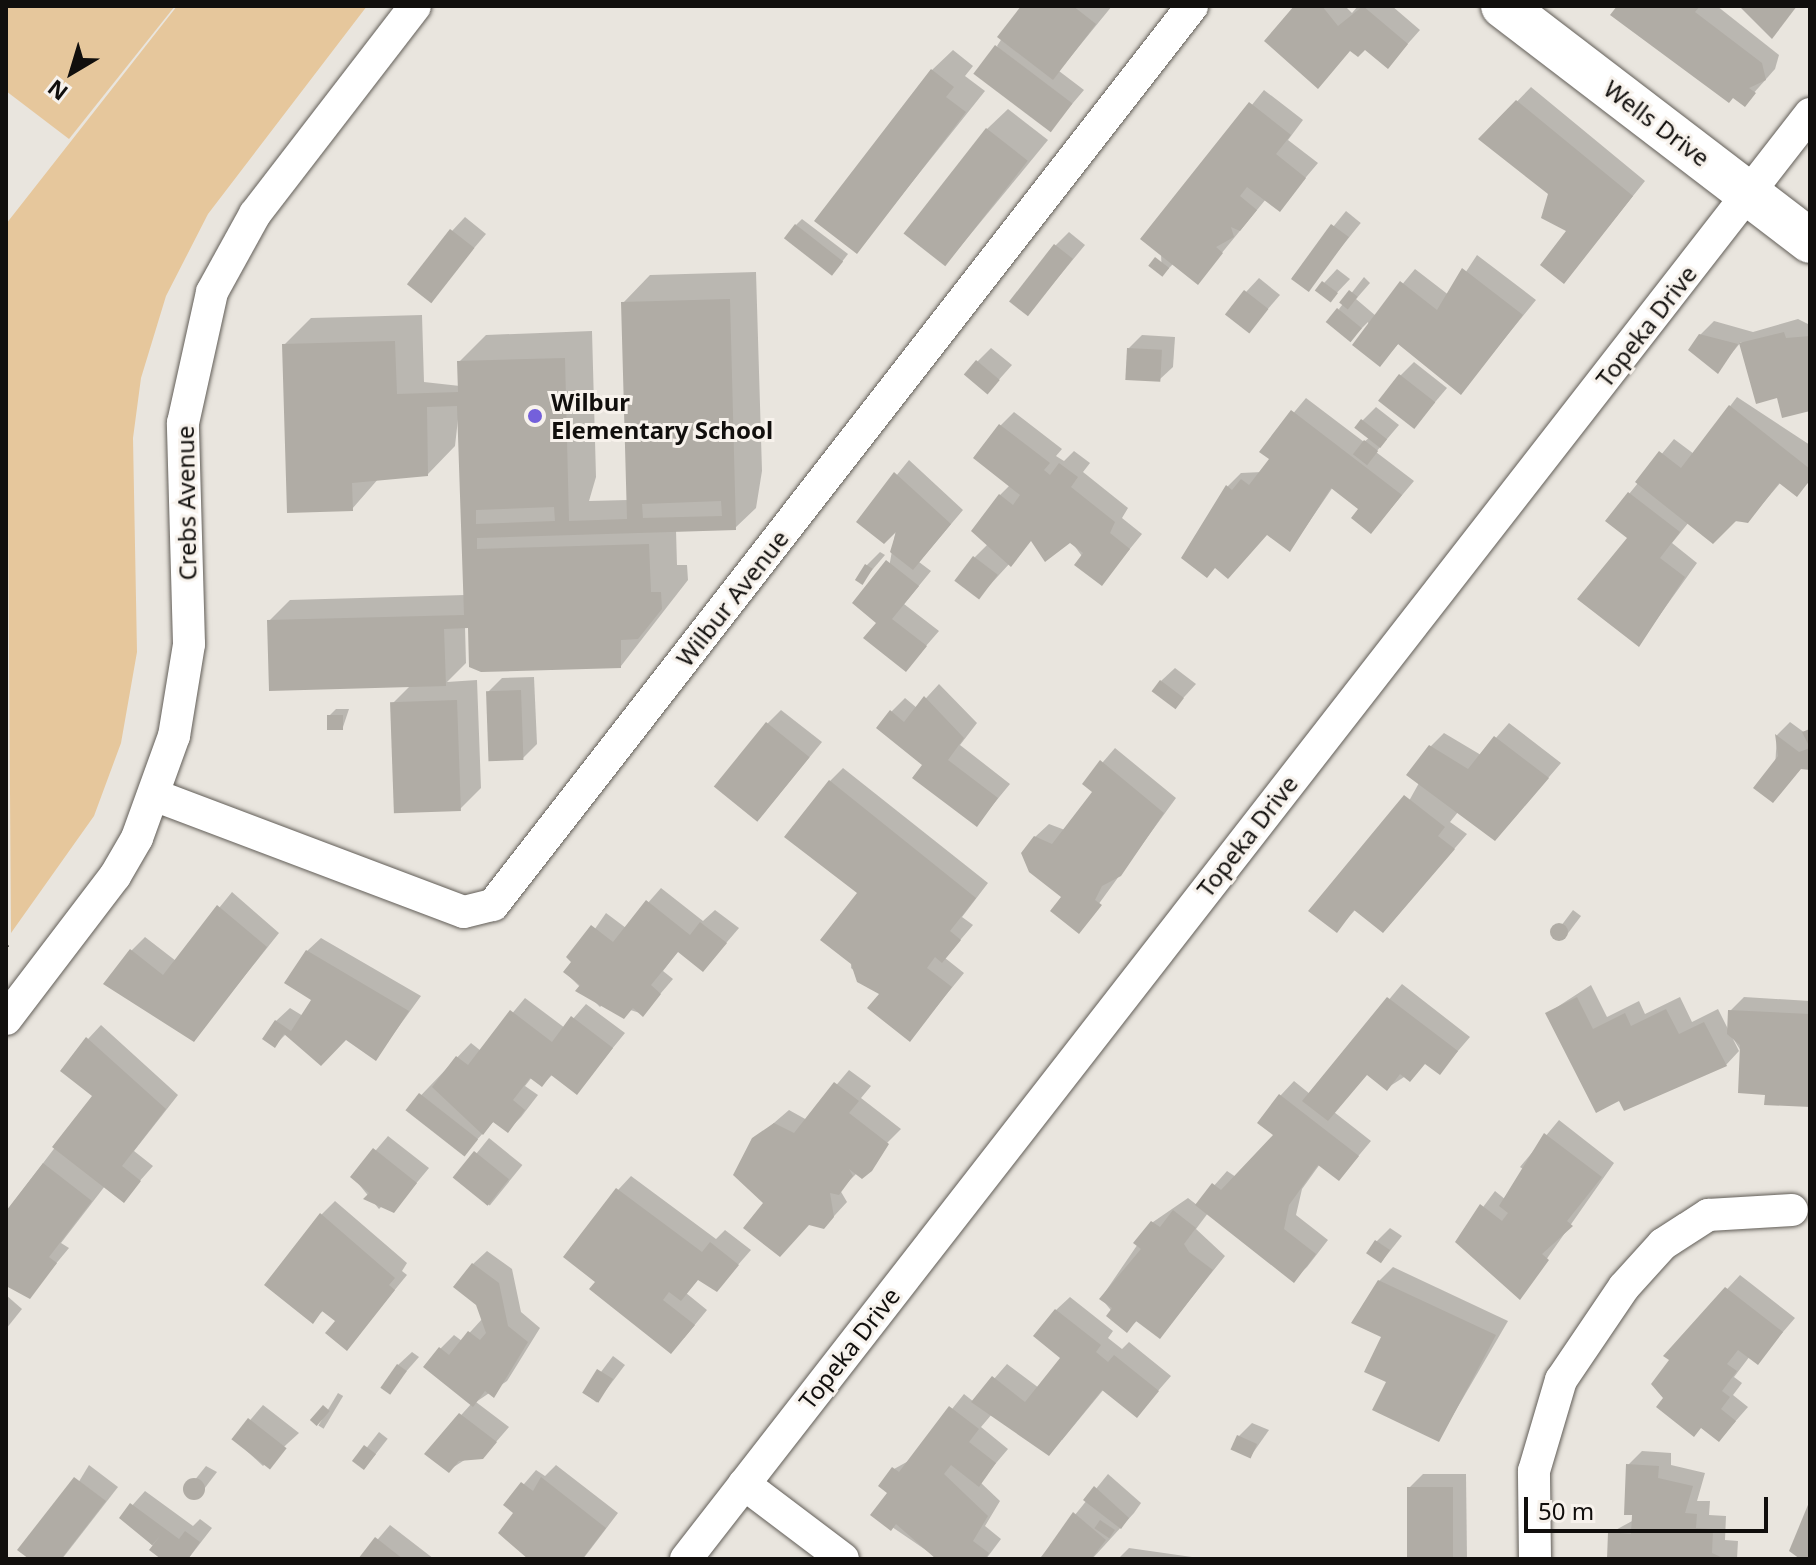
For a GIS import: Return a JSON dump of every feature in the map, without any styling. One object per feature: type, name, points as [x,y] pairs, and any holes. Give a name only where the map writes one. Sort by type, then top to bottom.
[{"type":"main road","name":"Wells Drive","points":[[1503,6],[1810,241]]},
{"type":"street","name":"Crebs Avenue","points":[[6,1019],[115,876],[154,795],[174,736],[187,660],[183,423],[212,292],[255,214],[415,6]]},
{"type":"street","name":"Wilbur Avenue","points":[[154,795],[464,912],[493,905],[1192,6]]},
{"type":"street","name":"Topeka Drive","points":[[686,1559],[1810,114]]},
{"type":"street","points":[[1535,1559],[1534,1471],[1561,1380],[1624,1287],[1663,1244],[1708,1215],[1792,1210]]},
{"type":"street","points":[[744,1484],[843,1559]]},
{"type":"shaded area","points":[[6,6],[175,6],[69,139],[6,91]]},
{"type":"shaded area","points":[[177,6],[367,6],[208,214],[166,296],[141,378],[133,438],[137,652],[121,743],[94,816],[11,933],[6,224]]},
{"type":"building","points":[[1021,6],[1073,6],[1096,24],[1053,80],[997,37]]},
{"type":"building","points":[[1294,6],[1322,6],[1338,26],[1363,6],[1408,44],[1388,69],[1365,50],[1358,57],[1350,51],[1318,89],[1264,41]]},
{"type":"building","points":[[1617,6],[1700,6],[1695,12],[1762,63],[1766,80],[1749,88],[1756,93],[1745,107],[1733,98],[1729,103],[1610,15]]},
{"type":"building","points":[[1739,6],[1797,6],[1772,39]]},
{"type":"building","points":[[995,45],[1072,103],[1051,132],[973,74]]},
{"type":"building","points":[[931,69],[954,87],[946,97],[966,112],[857,254],[814,221]]},
{"type":"building","points":[[1516,100],[1633,196],[1564,284],[1540,265],[1566,231],[1541,218],[1548,194],[1478,139]]},
{"type":"building","points":[[1249,102],[1291,135],[1276,154],[1306,178],[1280,212],[1247,187],[1240,196],[1257,210],[1240,231],[1231,227],[1234,237],[1216,247],[1223,253],[1198,285],[1140,239]]},
{"type":"building","points":[[986,128],[1028,161],[945,266],[904,234]]},
{"type":"building","points":[[795,224],[843,262],[832,276],[784,238]]},
{"type":"building","points":[[1331,224],[1349,237],[1309,292],[1291,279]]},
{"type":"building","points":[[450,229],[474,248],[431,303],[407,284]]},
{"type":"building","points":[[1054,244],[1073,259],[1028,316],[1009,302]]},
{"type":"building","points":[[1155,257],[1169,268],[1162,277],[1148,266]]},
{"type":"building","points":[[1462,268],[1523,315],[1461,395],[1398,344],[1380,367],[1352,345],[1400,281],[1437,310]]},
{"type":"building","points":[[1322,281],[1338,293],[1331,303],[1315,291]]},
{"type":"building","points":[[1244,290],[1268,309],[1249,334],[1225,314]]},
{"type":"building","points":[[1349,290],[1358,297],[1348,309],[1339,303]]},
{"type":"building","points":[[730,299],[736,530],[477,538],[477,549],[649,544],[651,592],[661,592],[662,609],[638,639],[621,640],[621,668],[481,672],[469,667],[468,628],[444,629],[446,686],[269,691],[267,620],[464,615],[457,406],[427,407],[428,476],[352,483],[353,511],[287,513],[282,344],[395,341],[397,394],[458,392],[457,361],[565,358],[569,521],[627,519],[621,302]],"holes":[[[721,501],[722,516],[643,518],[642,504]],[[554,507],[555,521],[476,524],[476,510]]]},
{"type":"building","points":[[1337,308],[1362,328],[1351,342],[1326,322]]},
{"type":"building","points":[[1784,332],[1786,338],[1810,336],[1810,411],[1782,418],[1777,398],[1756,404],[1739,343]]},
{"type":"building","points":[[1699,334],[1738,344],[1718,374],[1688,350]]},
{"type":"building","points":[[1127,348],[1162,350],[1160,382],[1125,380]]},
{"type":"building","points":[[976,360],[1000,380],[988,394],[964,375]]},
{"type":"building","points":[[1399,374],[1435,402],[1414,429],[1378,401]]},
{"type":"building","points":[[1729,405],[1810,469],[1810,480],[1797,497],[1779,483],[1748,523],[1736,521],[1713,544],[1635,482],[1659,451],[1681,468]]},
{"type":"building","points":[[1291,410],[1402,495],[1371,534],[1351,518],[1358,509],[1331,488],[1290,552],[1267,535],[1228,579],[1215,568],[1207,578],[1181,558],[1226,485],[1232,490],[1241,479],[1249,485],[1269,459],[1259,452]]},
{"type":"building","points":[[1361,419],[1387,439],[1380,448],[1354,428]]},
{"type":"building","points":[[999,424],[1050,463],[1044,470],[1050,475],[1059,463],[1078,477],[1071,487],[1115,522],[1110,533],[1130,549],[1102,586],[1074,565],[1083,553],[1070,543],[1045,562],[1031,541],[1011,567],[971,531],[999,494],[1013,505],[1020,495],[973,458]]},
{"type":"building","points":[[1364,440],[1378,451],[1367,465],[1353,454]]},
{"type":"building","points":[[894,472],[951,524],[913,570],[890,552],[896,532],[884,544],[856,522]]},
{"type":"building","points":[[1628,492],[1680,532],[1660,558],[1685,577],[1639,647],[1577,599],[1627,538],[1605,521]]},
{"type":"building","points":[[973,556],[998,575],[979,599],[954,581]]},
{"type":"building","points":[[886,560],[919,586],[892,619],[927,646],[906,672],[863,638],[876,623],[852,603]]},
{"type":"building","points":[[865,564],[873,569],[863,585],[855,580]]},
{"type":"building","points":[[1160,680],[1184,698],[1176,709],[1152,691]]},
{"type":"building","points":[[521,690],[523,760],[488,761],[486,691]]},
{"type":"building","points":[[924,696],[964,738],[948,760],[998,798],[977,827],[912,778],[922,765],[876,728],[890,710],[904,722]]},
{"type":"building","points":[[457,700],[461,811],[394,813],[390,702]]},
{"type":"building","points":[[327,715],[343,715],[343,730],[327,730]]},
{"type":"building","points":[[766,722],[810,757],[757,822],[714,787]]},
{"type":"building","points":[[1810,729],[1810,748],[1802,732]]},
{"type":"building","points":[[1775,734],[1799,752],[1810,748],[1810,770],[1801,769],[1773,803],[1753,788],[1778,756]]},
{"type":"building","points":[[1494,736],[1549,778],[1495,841],[1406,775],[1429,745],[1468,769]]},
{"type":"building","points":[[1100,760],[1164,813],[1121,876],[1102,886],[1095,900],[1102,905],[1079,934],[1050,911],[1061,897],[1029,872],[1021,853],[1034,836],[1052,844],[1092,792],[1082,784]]},
{"type":"building","points":[[829,780],[976,898],[950,931],[961,940],[942,963],[935,957],[927,968],[952,987],[910,1042],[867,1008],[879,994],[857,982],[851,964],[820,940],[857,893],[784,837]]},
{"type":"building","points":[[1404,795],[1445,827],[1438,836],[1455,849],[1383,933],[1354,910],[1337,933],[1308,911]]},
{"type":"building","points":[[646,900],[690,935],[700,922],[727,943],[703,972],[678,952],[651,985],[661,994],[643,1017],[633,1008],[624,1019],[575,991],[580,985],[563,972],[571,962],[566,957],[591,925],[613,942]]},
{"type":"building","points":[[217,905],[267,947],[194,1042],[103,984],[130,949],[163,975]]},
{"type":"building","points":[[1559,923],[1568,932],[1559,941],[1550,932]]},
{"type":"building","points":[[306,950],[409,1011],[376,1061],[346,1040],[321,1066],[284,1034],[275,1048],[262,1039],[275,1020],[291,1031],[311,1000],[284,983]]},
{"type":"building","points":[[1387,997],[1458,1051],[1440,1075],[1425,1064],[1410,1082],[1400,1074],[1387,1091],[1367,1075],[1328,1121],[1302,1101]]},
{"type":"building","points":[[1577,997],[1593,1029],[1625,1013],[1631,1026],[1666,1009],[1679,1034],[1704,1022],[1727,1066],[1624,1111],[1619,1101],[1596,1113],[1545,1013]]},
{"type":"building","points":[[510,1010],[552,1042],[571,1016],[613,1048],[577,1095],[551,1075],[542,1087],[530,1078],[513,1100],[525,1110],[508,1133],[493,1122],[483,1135],[432,1087],[456,1056],[468,1065]]},
{"type":"building","points":[[1728,1010],[1810,1014],[1810,1107],[1764,1105],[1765,1095],[1738,1093],[1740,1045],[1727,1034]]},
{"type":"building","points":[[86,1037],[166,1109],[122,1166],[141,1181],[124,1203],[52,1147],[92,1096],[60,1071]]},
{"type":"building","points":[[834,1082],[859,1101],[849,1113],[889,1144],[872,1171],[862,1179],[849,1169],[853,1176],[839,1195],[830,1193],[834,1217],[824,1229],[809,1225],[780,1257],[743,1228],[763,1203],[733,1175],[752,1138],[774,1123],[794,1133]]},
{"type":"building","points":[[419,1093],[478,1139],[465,1157],[405,1110]]},
{"type":"building","points":[[1279,1094],[1359,1156],[1339,1181],[1318,1165],[1289,1205],[1284,1229],[1316,1254],[1294,1283],[1195,1205],[1212,1183],[1221,1190],[1273,1135],[1257,1123]]},
{"type":"building","points":[[1544,1133],[1602,1177],[1567,1221],[1573,1226],[1542,1254],[1549,1260],[1520,1300],[1455,1242],[1480,1204],[1502,1221],[1508,1213],[1499,1206]]},
{"type":"building","points":[[373,1148],[417,1183],[394,1213],[363,1199],[369,1193],[350,1177]]},
{"type":"building","points":[[474,1151],[509,1179],[488,1206],[453,1177]]},
{"type":"building","points":[[43,1163],[92,1201],[49,1257],[57,1263],[30,1299],[6,1286],[6,1211]]},
{"type":"building","points":[[616,1188],[702,1252],[710,1242],[739,1265],[717,1292],[698,1280],[681,1301],[669,1292],[663,1300],[695,1325],[671,1354],[589,1289],[595,1282],[563,1257]]},
{"type":"building","points":[[1173,1210],[1196,1228],[1184,1244],[1189,1252],[1213,1270],[1160,1339],[1136,1321],[1127,1333],[1106,1316],[1112,1308],[1099,1299],[1141,1249],[1133,1243],[1151,1221],[1160,1227]]},
{"type":"building","points":[[320,1213],[395,1278],[389,1285],[395,1290],[347,1351],[325,1333],[335,1321],[322,1311],[313,1324],[264,1285]]},
{"type":"building","points":[[1375,1240],[1390,1250],[1381,1263],[1366,1253]]},
{"type":"building","points":[[472,1263],[499,1283],[508,1326],[528,1342],[494,1398],[485,1391],[473,1407],[423,1367],[439,1347],[449,1355],[468,1331],[480,1340],[486,1333],[476,1305],[453,1287]]},
{"type":"building","points":[[1378,1280],[1496,1335],[1439,1442],[1372,1410],[1386,1382],[1364,1372],[1381,1337],[1351,1323]]},
{"type":"building","points":[[1725,1287],[1783,1332],[1758,1365],[1738,1350],[1727,1364],[1737,1371],[1722,1391],[1730,1397],[1721,1409],[1736,1421],[1719,1442],[1701,1428],[1694,1437],[1656,1407],[1663,1398],[1651,1384],[1669,1360],[1663,1356]]},
{"type":"building","points":[[1055,1309],[1101,1345],[1096,1352],[1108,1362],[1114,1355],[1159,1391],[1137,1418],[1102,1390],[1049,1456],[971,1402],[992,1376],[1025,1402],[1060,1358],[1033,1336]]},
{"type":"building","points":[[397,1364],[407,1371],[390,1395],[380,1388]]},
{"type":"building","points":[[597,1369],[613,1379],[598,1403],[582,1393]]},
{"type":"building","points":[[323,1405],[330,1411],[317,1426],[310,1420]]},
{"type":"building","points":[[949,1406],[979,1429],[969,1442],[996,1463],[979,1487],[951,1465],[944,1474],[988,1516],[973,1541],[989,1553],[985,1559],[936,1559],[896,1524],[891,1531],[870,1515],[887,1493],[878,1486],[892,1467],[899,1472]]},
{"type":"building","points":[[459,1413],[497,1442],[483,1459],[459,1461],[449,1473],[424,1454]]},
{"type":"building","points":[[248,1418],[287,1448],[270,1469],[231,1439]]},
{"type":"building","points":[[1237,1435],[1257,1444],[1251,1459],[1230,1450]]},
{"type":"building","points":[[364,1445],[376,1454],[364,1470],[352,1461]]},
{"type":"building","points":[[1626,1464],[1659,1466],[1658,1478],[1693,1486],[1685,1513],[1697,1514],[1696,1528],[1713,1529],[1712,1553],[1725,1559],[1607,1559],[1608,1532],[1631,1534],[1632,1515],[1624,1515]]},
{"type":"building","points":[[74,1477],[106,1501],[61,1559],[29,1559],[17,1550]]},
{"type":"building","points":[[541,1477],[606,1528],[582,1559],[528,1559],[498,1533],[513,1513],[503,1505],[521,1482],[533,1491]]},
{"type":"building","points":[[194,1478],[202,1481],[205,1489],[202,1497],[194,1500],[186,1497],[183,1489],[186,1481]]},
{"type":"building","points":[[1094,1486],[1129,1518],[1121,1529],[1083,1500]]},
{"type":"building","points":[[1407,1487],[1453,1487],[1453,1559],[1407,1559]]},
{"type":"building","points":[[1810,1500],[1810,1559],[1800,1559],[1789,1551]]},
{"type":"building","points":[[130,1503],[179,1539],[185,1531],[200,1542],[188,1559],[161,1559],[149,1550],[160,1536],[152,1545],[119,1518]]},
{"type":"building","points":[[1073,1512],[1106,1540],[1091,1559],[1040,1559]]},
{"type":"building","points":[[1100,1520],[1115,1530],[1109,1538],[1094,1528]]},
{"type":"building","points":[[375,1537],[403,1559],[358,1559]]},
{"type":"place","name":"Wilbur Elementary School","points":[[535,416]]}]
